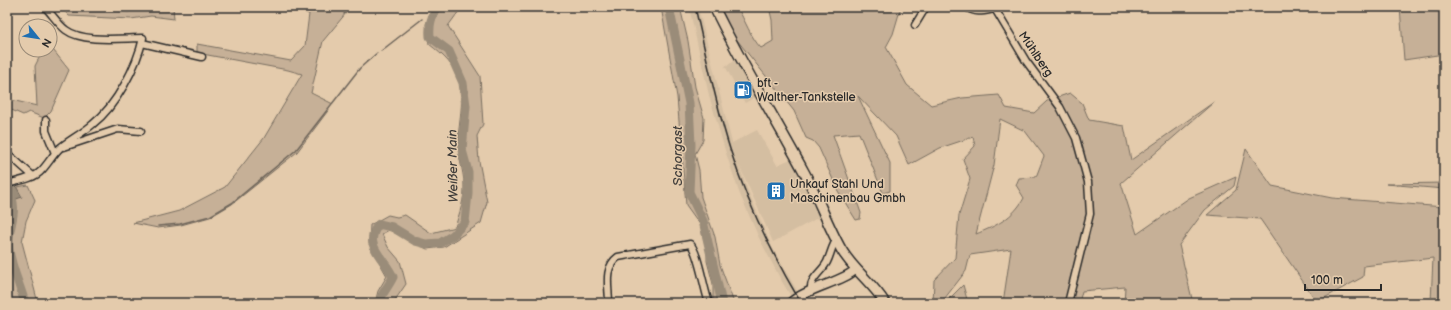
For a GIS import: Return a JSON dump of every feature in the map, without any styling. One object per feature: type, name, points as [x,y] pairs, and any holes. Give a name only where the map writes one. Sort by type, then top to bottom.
[{"type":"main road","points":[[714,7],[807,177],[837,242],[856,269],[873,286],[885,303]]},
{"type":"main road","points":[[790,303],[811,290],[849,274],[856,269]]},
{"type":"street","points":[[7,184],[25,180],[40,173],[57,151],[94,124],[106,112],[131,72],[142,43],[143,38],[83,37],[65,30],[45,7]]},
{"type":"street","points":[[915,25],[926,7]]},
{"type":"street","name":"Mühlberg","points":[[966,7],[974,12],[995,9],[1026,60],[1060,107],[1076,138],[1088,182],[1090,214],[1068,303]]},
{"type":"street","points":[[142,43],[202,57]]},
{"type":"street","points":[[46,120],[46,131],[57,151]]},
{"type":"street","points":[[57,151],[118,129],[141,131]]},
{"type":"street","points":[[7,153],[33,176]]},
{"type":"street","points":[[811,290],[810,284],[821,272],[827,262],[834,244],[837,242]]},
{"type":"street","points":[[609,303],[608,268],[618,257],[690,244],[699,265],[709,303]]},
{"type":"shaded area","points":[[61,7],[82,7],[129,12],[130,7],[173,7],[174,19],[151,16],[131,19],[69,16]]},
{"type":"shaded area","points":[[299,7],[351,7],[323,41],[311,93],[333,104],[297,152],[232,204],[210,217],[181,225],[158,228],[133,223],[179,211],[225,187],[264,138],[302,74],[197,53],[197,44],[291,61],[305,46],[309,14],[299,10]]},
{"type":"shaded area","points":[[433,7],[462,7],[448,26],[480,76],[483,124],[477,136],[479,161],[487,202],[481,223],[444,247],[427,249],[389,230],[382,234],[388,247],[400,261],[406,284],[393,303],[375,303],[378,291],[387,276],[369,244],[370,225],[388,215],[397,217],[405,215],[431,233],[455,227],[463,201],[464,179],[458,146],[461,105],[460,85],[452,66],[429,44],[426,24]]},
{"type":"shaded area","points":[[661,7],[680,7],[688,41],[695,87],[704,118],[703,140],[695,154],[699,170],[701,197],[715,237],[720,265],[734,303],[713,303],[713,284],[707,261],[707,250],[701,226],[686,205],[677,97]]},
{"type":"shaded area","points":[[689,7],[698,7],[732,143],[757,130],[777,165],[793,158],[823,215],[773,242],[739,165],[771,245],[804,303],[795,303],[781,280],[759,238],[739,192],[709,95]]},
{"type":"shaded area","points":[[720,7],[737,7],[751,34],[761,48],[773,41],[772,20],[769,7],[901,7],[893,34],[886,47],[907,85],[931,105],[962,98],[999,95],[1006,108],[1034,113],[1047,101],[1070,93],[1082,103],[1089,120],[1124,126],[1131,160],[1214,102],[1121,183],[1137,234],[1189,198],[1236,177],[1234,186],[1205,210],[1179,245],[1193,303],[1124,303],[1125,287],[1082,291],[1079,303],[1003,303],[1011,249],[970,255],[966,271],[941,303],[933,303],[934,280],[955,258],[959,215],[970,179],[963,159],[975,146],[973,137],[940,148],[909,165],[896,136],[858,96],[890,163],[890,191],[883,193],[859,133],[833,135],[861,213],[860,219],[856,220],[838,191],[819,148],[813,141],[806,138],[794,111],[733,35]],"holes":[[[1000,119],[1025,131],[1044,156],[1036,177],[1019,178],[1016,185],[1024,198],[1020,205],[1003,220],[976,234],[994,165]]]},
{"type":"shaded area","points":[[1400,7],[1444,7],[1444,54],[1404,60]]},
{"type":"shaded area","points":[[58,56],[69,70],[51,111],[44,118],[29,112],[23,115],[7,108],[7,99],[37,106],[35,66],[39,58],[58,58]]},
{"type":"shaded area","points":[[737,60],[757,96],[745,103],[725,66]]},
{"type":"shaded area","points":[[1246,149],[1272,186],[1332,198],[1444,207],[1444,303],[1429,303],[1431,302],[1433,258],[1364,266],[1363,277],[1317,302],[1260,219],[1207,215],[1236,190]]},
{"type":"shaded area","points":[[7,170],[22,197],[11,201],[7,192]]},
{"type":"shaded area","points":[[1444,183],[1444,189],[1386,184]]},
{"type":"shaded area","points":[[28,185],[35,200],[26,221],[22,242],[38,303],[24,303],[11,262],[7,242],[7,228],[11,212],[7,203],[7,189]]},
{"type":"shaded area","points":[[11,267],[22,303],[7,303],[7,268]]},
{"type":"shaded area","points":[[963,285],[968,303],[947,303],[946,302]]},
{"type":"waterway","points":[[344,14],[348,7]]},
{"type":"waterway","name":"Weißer Main","points":[[379,303],[381,296],[393,277],[373,245],[372,238],[379,224],[392,227],[415,241],[426,244],[440,243],[453,235],[465,222],[468,193],[468,172],[462,150],[466,106],[463,83],[449,51],[430,37],[431,21],[438,7]]},
{"type":"waterway","name":"Schorgast","points":[[669,7],[689,103],[691,145],[689,192],[703,221],[722,303]]},
{"type":"waterway","points":[[381,51],[422,19]]},
{"type":"waterway","points":[[158,226],[180,224],[210,216],[232,203],[296,150],[360,68],[377,53]]},
{"type":"waterway","name":"Weißer Main","points":[[7,188],[13,204],[9,241],[10,256],[25,303]]},
{"type":"railway","points":[[695,7],[720,114],[744,189],[761,228],[801,303]]},
{"type":"place","name":"bft - Walther-Tankstelle","points":[[743,90]]},
{"type":"place","name":"Unkauf Stahl Und Maschinenbau Gmbh","points":[[776,191]]}]
